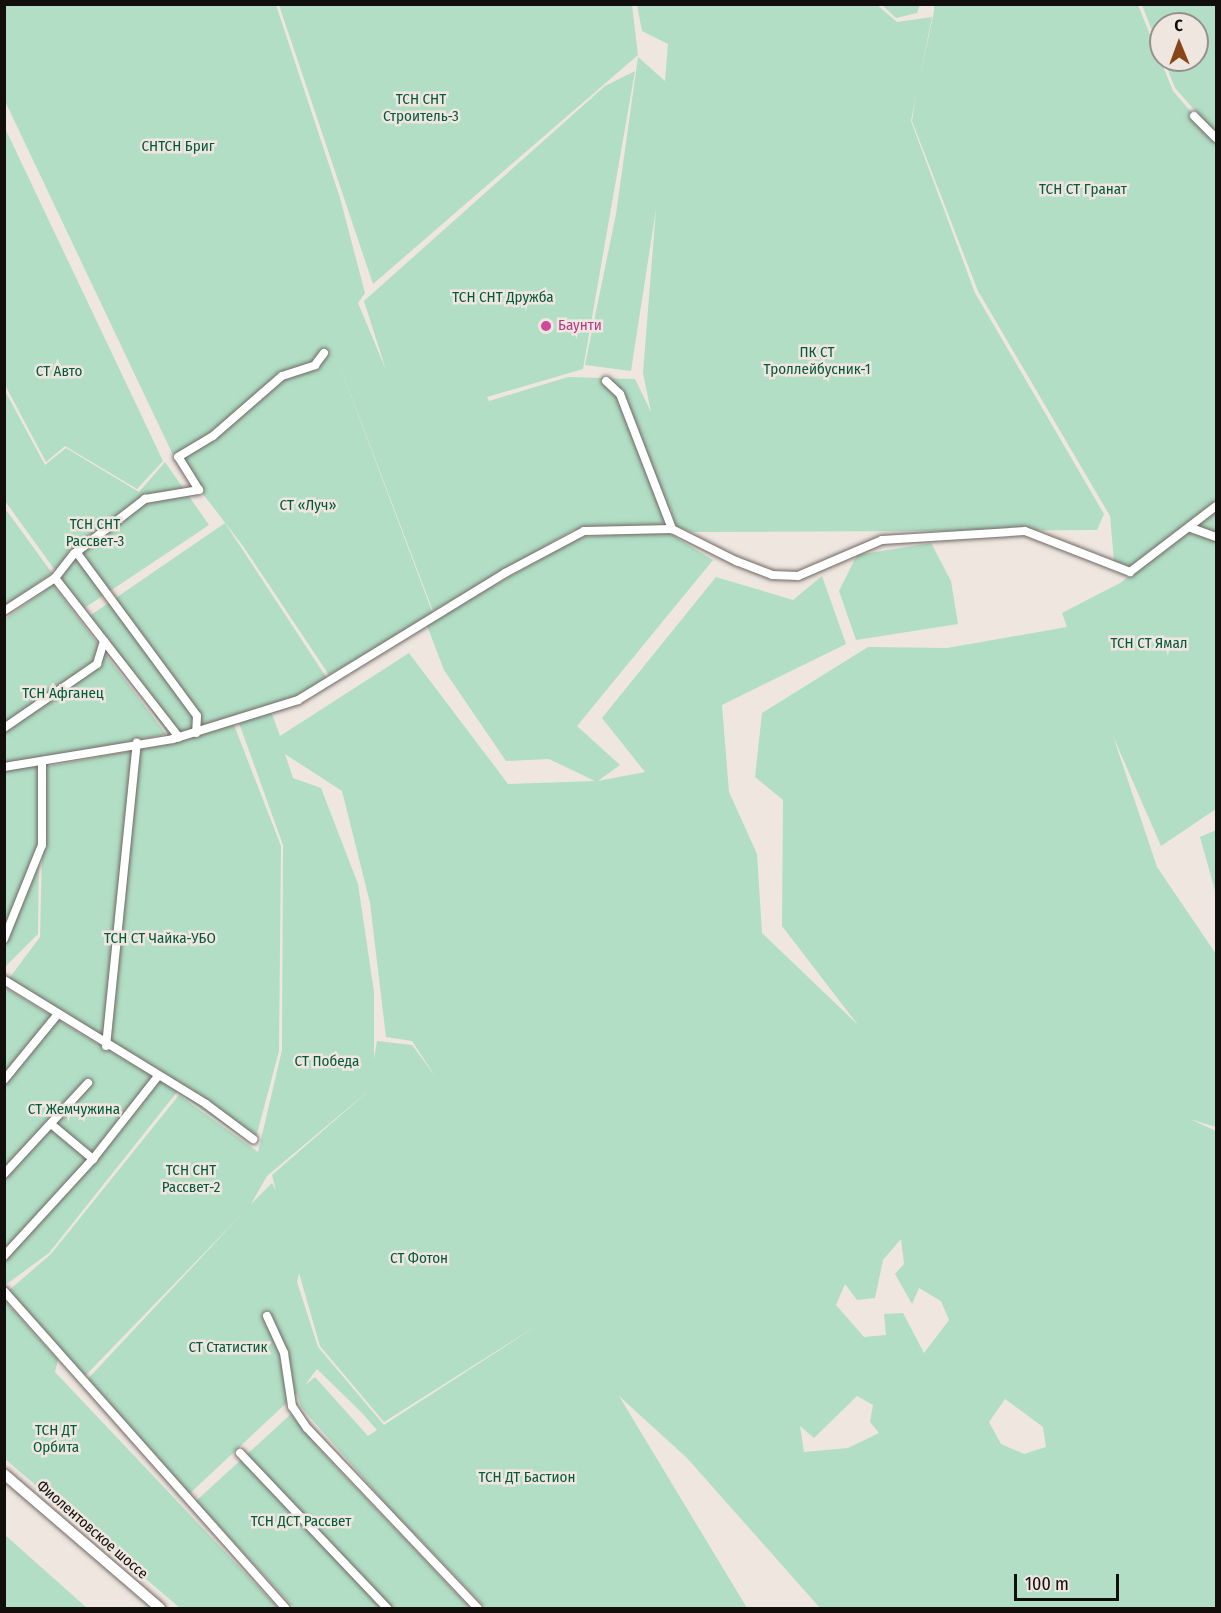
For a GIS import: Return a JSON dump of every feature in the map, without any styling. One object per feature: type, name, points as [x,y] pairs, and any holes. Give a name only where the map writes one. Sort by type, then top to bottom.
[{"type":"main road","name":"Фиолентовское шоссе","points":[[4,1474],[160,1608]]},
{"type":"street","points":[[1194,116],[1216,138]]},
{"type":"street","points":[[4,611],[55,578],[77,553],[145,499],[199,490],[178,457],[213,436],[282,376],[315,365],[324,353]]},
{"type":"street","points":[[606,381],[620,394],[672,529]]},
{"type":"street","points":[[4,767],[42,763],[137,743],[179,737],[298,700],[568,538],[584,531],[672,529],[763,571],[798,576],[882,540],[1025,531],[1130,572],[1191,528],[1216,506]]},
{"type":"street","points":[[1191,528],[1216,537]]},
{"type":"street","points":[[77,553],[197,716],[196,733]]},
{"type":"street","points":[[55,578],[179,737]]},
{"type":"street","points":[[4,728],[96,664],[104,640]]},
{"type":"street","points":[[106,1046],[137,743]]},
{"type":"street","points":[[4,939],[42,845],[42,763]]},
{"type":"street","points":[[4,980],[106,1046],[158,1076],[253,1139]]},
{"type":"street","points":[[4,1080],[57,1015]]},
{"type":"street","points":[[4,1256],[93,1159],[158,1076]]},
{"type":"street","points":[[4,1174],[88,1083]]},
{"type":"street","points":[[51,1124],[93,1159]]},
{"type":"street","points":[[4,1291],[285,1608]]},
{"type":"street","points":[[267,1316],[284,1353],[292,1406],[307,1428],[478,1608]]},
{"type":"street","points":[[240,1453],[387,1608]]},
{"type":"green space","points":[[876,4],[897,22],[932,17],[919,82],[934,11],[934,5],[1138,5],[1149,32],[1149,72],[1165,72],[1173,91],[1216,141],[1216,503],[1129,570],[1114,561],[1110,516],[978,291],[912,121],[916,95],[911,121],[975,293],[1104,514],[1097,530],[694,532],[675,527],[671,508],[660,527],[573,530],[433,611],[330,340],[433,614],[329,675],[243,546],[173,455],[5,101],[5,5],[276,5],[340,198],[365,293],[358,303],[386,370],[364,301],[605,86],[635,71],[583,369],[487,397],[489,401],[568,377],[635,379],[651,412],[643,373],[656,209],[631,371],[585,365],[616,214],[638,57],[665,81],[668,44],[642,31],[637,5]]},
{"type":"green space","name":"ТСН СНТ Строитель-3","points":[[279,5],[632,5],[638,55],[373,284]]},
{"type":"green space","points":[[882,5],[920,5],[917,13],[896,18]]},
{"type":"green space","points":[[1142,5],[1216,5],[1216,134],[1175,88],[1169,72],[1209,72],[1209,12],[1149,12],[1149,23]]},
{"type":"green space","name":"СТ Авто","points":[[4,126],[163,461],[137,489],[65,446],[46,462],[5,385]]},
{"type":"green space","name":"ТСН СНТ Рассвет-3","points":[[4,389],[45,465],[66,448],[139,492],[165,462],[209,525],[83,609],[5,501]]},
{"type":"green space","points":[[4,507],[52,573],[5,606],[4,606]]},
{"type":"green space","points":[[1216,512],[1216,809],[1161,846],[1113,736],[1157,867],[1216,954],[1216,1127],[1190,1119],[1216,1131],[1216,1608],[820,1608],[687,1458],[619,1396],[747,1608],[486,1608],[387,1505],[301,1407],[297,1393],[186,1497],[85,1382],[241,1215],[84,1377],[7,1292],[51,1254],[179,1095],[258,1152],[282,1050],[283,845],[239,723],[234,725],[281,846],[279,1051],[254,1145],[177,1092],[49,1253],[4,1286],[4,987],[137,1068],[5,984],[40,937],[44,767],[174,743],[88,617],[225,523],[330,683],[298,705],[258,718],[272,714],[280,736],[409,653],[508,784],[595,781],[549,759],[506,761],[444,670],[426,623],[581,537],[667,532],[713,560],[577,726],[620,765],[598,781],[645,772],[602,718],[716,577],[793,600],[822,576],[846,644],[722,705],[729,792],[757,854],[762,933],[858,1025],[782,926],[783,800],[755,777],[762,713],[868,647],[947,648],[1067,627],[1062,613],[1120,583]],"holes":[[[285,754],[342,791],[370,903],[386,1037],[412,1041],[435,1076],[412,1045],[377,1041],[374,1059],[374,992],[358,884],[321,788],[293,778]],[[372,1088],[272,1175],[276,1191],[272,1183],[251,1204],[267,1176]],[[901,1239],[904,1264],[895,1274],[912,1304],[919,1288],[941,1301],[949,1320],[924,1353],[903,1313],[884,1314],[886,1335],[864,1337],[836,1305],[845,1284],[857,1300],[875,1298],[883,1260]],[[299,1273],[320,1346],[384,1422],[541,1323],[384,1425],[318,1347],[297,1282]],[[317,1369],[377,1430],[368,1436],[315,1377],[305,1385]],[[857,1396],[873,1405],[870,1422],[879,1433],[848,1448],[804,1452],[800,1426],[814,1438]],[[1005,1399],[1043,1427],[1046,1447],[1024,1454],[1001,1444],[989,1422]]]},
{"type":"green space","points":[[931,543],[951,581],[958,624],[856,640],[839,591],[857,555]]},
{"type":"green space","name":"ТСН Афганец","points":[[53,585],[166,734],[40,760],[38,934],[5,967],[5,619]]},
{"type":"green space","points":[[1216,830],[1216,894],[1200,837]]},
{"type":"green space","name":"ТСН ДТ Орбита","points":[[4,1300],[58,1360],[55,1372],[278,1608],[180,1608],[5,1459]]},
{"type":"green space","name":"ТСН ДСТ Рассвет","points":[[291,1414],[324,1454],[470,1608],[294,1608],[196,1501]]},
{"type":"green space","points":[[5,1535],[87,1608],[5,1608]]},
{"type":"place","name":"Баунти","points":[[546,326]]},
{"type":"park label","name":"СНТСН Бриг","points":[[178,147]]},
{"type":"park label","name":"ТСН СТ Гранат","points":[[1083,190]]},
{"type":"park label","name":"ТСН СНТ Дружба","points":[[503,298]]},
{"type":"park label","name":"ПК СТ Троллейбусник-1","points":[[817,360]]},
{"type":"park label","name":"СТ «Луч»","points":[[308,506]]},
{"type":"park label","name":"ТСН СТ Ямал","points":[[1149,644]]},
{"type":"park label","name":"ТСН СТ Чайка-УБО","points":[[160,939]]},
{"type":"park label","name":"СТ Победа","points":[[327,1062]]},
{"type":"park label","name":"СТ Жемчужина","points":[[74,1110]]},
{"type":"park label","name":"ТСН СНТ Рассвет-2","points":[[191,1178]]},
{"type":"park label","name":"СТ Фотон","points":[[419,1259]]},
{"type":"park label","name":"СТ Статистик","points":[[228,1348]]},
{"type":"park label","name":"ТСН ДТ Бастион","points":[[527,1478]]}]
